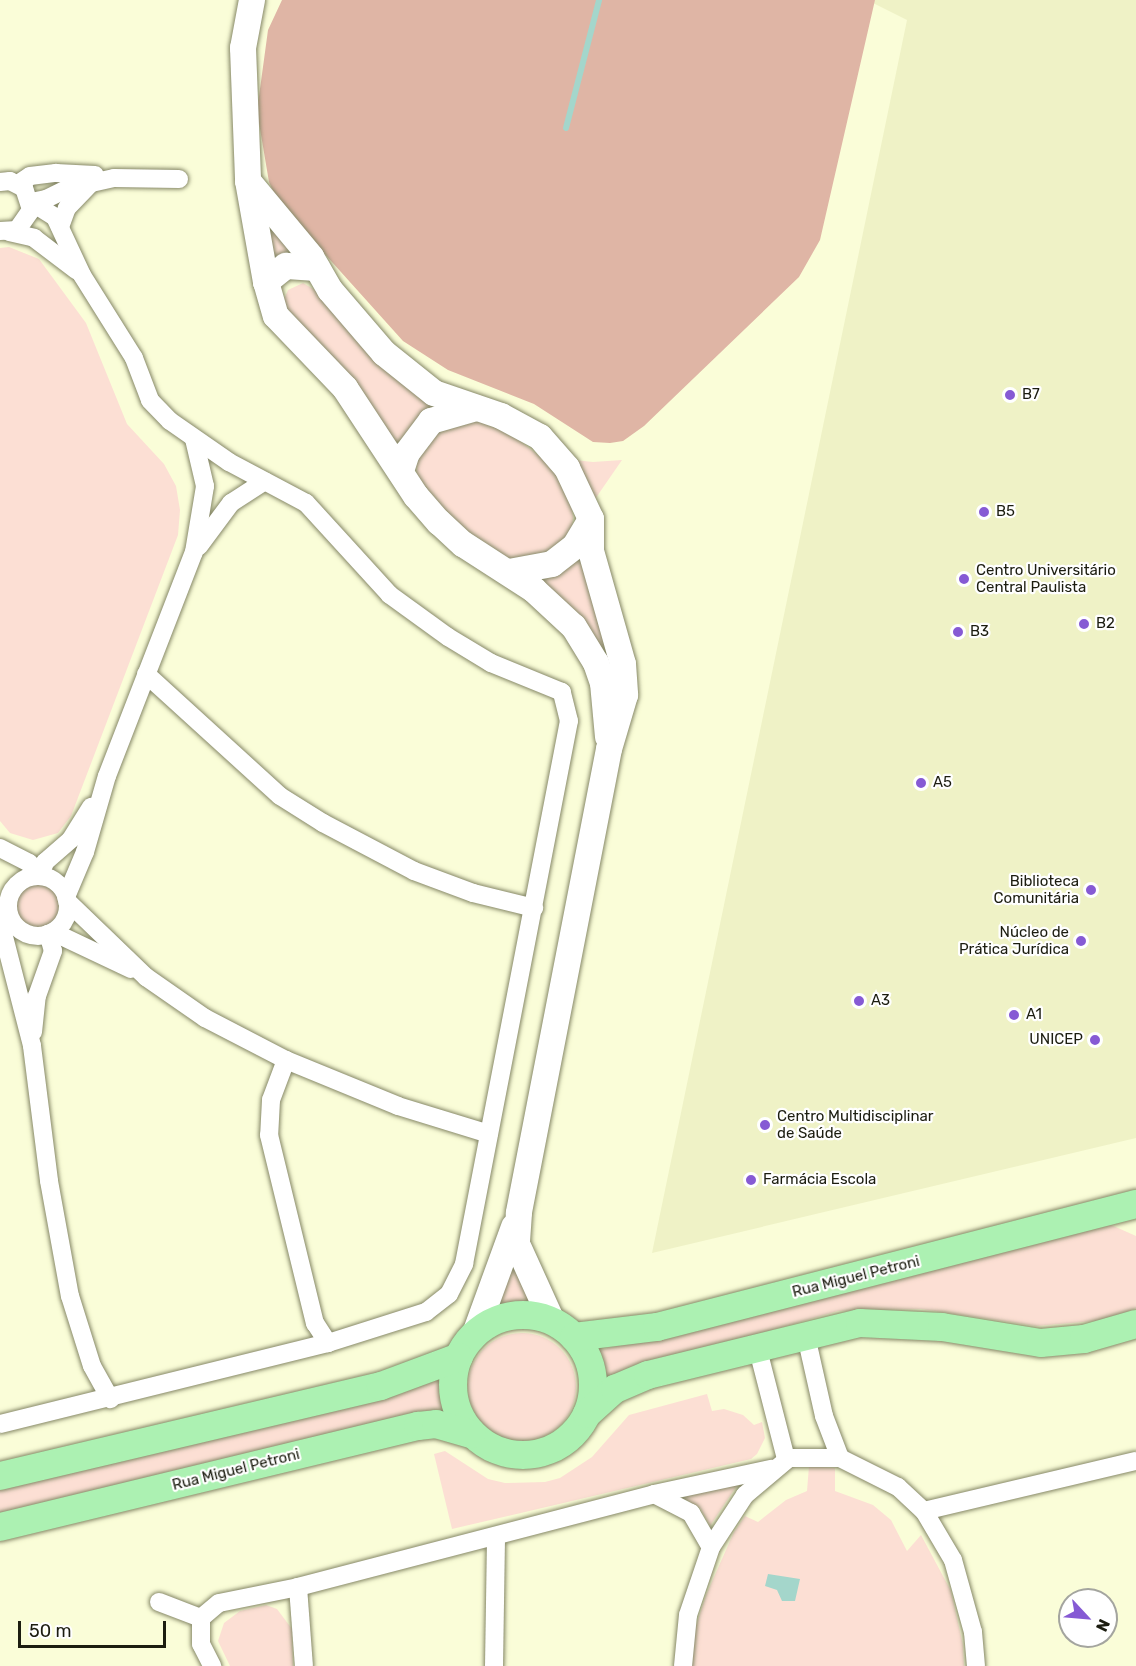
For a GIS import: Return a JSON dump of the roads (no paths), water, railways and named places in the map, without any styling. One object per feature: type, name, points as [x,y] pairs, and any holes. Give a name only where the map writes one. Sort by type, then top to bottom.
[{"type":"main road","name":"Rua Miguel Petroni","points":[[563,1329],[657,1327],[1131,1212]]},
{"type":"main road","points":[[0,1476],[381,1386],[467,1345],[498,1319],[525,1315],[563,1329],[589,1360],[593,1387],[587,1414]]},
{"type":"main road","points":[[467,1345],[453,1383],[456,1401],[472,1434],[494,1450],[521,1456],[548,1451],[571,1437],[587,1414],[615,1389],[648,1375],[757,1346],[860,1323],[903,1323],[1041,1342],[1084,1339],[1136,1324]]},
{"type":"main road","name":"Rua Miguel Petroni","points":[[0,1527],[418,1426],[436,1424],[472,1434]]},
{"type":"street","points":[[252,0],[243,48],[243,88],[249,181],[266,282],[276,316],[345,388],[438,522],[464,544],[509,572],[563,614],[586,643],[603,683],[609,749]]},
{"type":"street","points":[[243,88],[267,0]]},
{"type":"street","points":[[9,183],[56,173],[114,178],[179,179]]},
{"type":"street","points":[[31,202],[92,182],[114,178]]},
{"type":"street","points":[[249,181],[366,333],[406,374],[434,393],[523,427],[553,448],[580,493],[591,519],[591,551],[623,664],[625,695],[609,749],[519,1213],[518,1245],[563,1329]]},
{"type":"street","points":[[60,227],[71,202],[92,182]]},
{"type":"street","points":[[0,1424],[110,1399],[328,1343],[426,1312],[448,1294],[464,1264],[569,721],[566,698],[555,686],[491,663],[405,608],[361,566],[316,511],[288,491],[265,481],[194,439],[150,400],[119,331],[82,275],[60,227],[48,210],[31,202],[9,183]]},
{"type":"street","points":[[4,232],[29,218],[31,202]]},
{"type":"street","points":[[4,232],[34,238],[82,275]]},
{"type":"street","points":[[266,282],[286,266],[317,268]]},
{"type":"street","points":[[401,471],[406,453],[431,421],[476,408]]},
{"type":"street","points":[[50,933],[65,919],[67,899],[85,852],[107,776],[194,552],[205,486],[194,439]]},
{"type":"street","points":[[194,552],[231,503],[265,481]]},
{"type":"street","points":[[509,572],[552,564],[575,546],[591,519]]},
{"type":"street","points":[[146,674],[280,796],[323,823],[414,871],[473,893],[534,908]]},
{"type":"street","points":[[39,876],[45,862],[80,827],[107,776]]},
{"type":"street","points":[[0,848],[29,863],[39,876]]},
{"type":"street","points":[[110,1399],[92,1366],[70,1296],[49,1182],[32,1046],[1,925],[5,907],[13,889],[29,877],[39,876],[57,883],[67,899],[146,976],[205,1018],[286,1060],[398,1106],[489,1134]]},
{"type":"street","points":[[5,907],[23,933],[50,933],[146,976]]},
{"type":"street","points":[[32,1046],[37,996],[52,951],[50,933]]},
{"type":"street","points":[[286,1060],[271,1100],[269,1135],[315,1323],[328,1343]]},
{"type":"street","points":[[467,1345],[519,1213]]},
{"type":"street","points":[[806,1336],[824,1416],[840,1458]]},
{"type":"street","points":[[757,1346],[778,1464]]},
{"type":"street","points":[[201,1618],[219,1603],[298,1587],[654,1494],[778,1464],[840,1458],[898,1487],[924,1510],[953,1560],[973,1632],[976,1666]]},
{"type":"street","points":[[924,1510],[1136,1461]]},
{"type":"street","points":[[682,1666],[688,1615],[711,1547],[745,1494],[778,1464]]},
{"type":"street","points":[[654,1494],[691,1514],[711,1547]]},
{"type":"street","points":[[494,1666],[496,1537]]},
{"type":"street","points":[[298,1587],[304,1666]]},
{"type":"street","points":[[159,1602],[201,1618]]},
{"type":"street","points":[[201,1618],[201,1644],[212,1666]]},
{"type":"water","points":[[768,1574],[800,1579],[795,1601],[782,1601],[777,1590],[765,1586]]},
{"type":"waterway","points":[[566,128],[599,0]]},
{"type":"place","name":"B7","points":[[1010,395]]},
{"type":"place","name":"B5","points":[[984,512]]},
{"type":"place","name":"Centro Universitário Central Paulista","points":[[964,579]]},
{"type":"place","name":"B2","points":[[1084,624]]},
{"type":"place","name":"B3","points":[[958,632]]},
{"type":"place","name":"A5","points":[[921,783]]},
{"type":"place","name":"Biblioteca Comunitária","points":[[1091,890]]},
{"type":"place","name":"Núcleo de Prática Jurídica","points":[[1081,941]]},
{"type":"place","name":"A3","points":[[859,1001]]},
{"type":"place","name":"A1","points":[[1014,1015]]},
{"type":"place","name":"UNICEP","points":[[1095,1040]]},
{"type":"place","name":"Centro Multidisciplinar de Saúde","points":[[765,1125]]},
{"type":"place","name":"Farmácia Escola","points":[[751,1180]]}]
